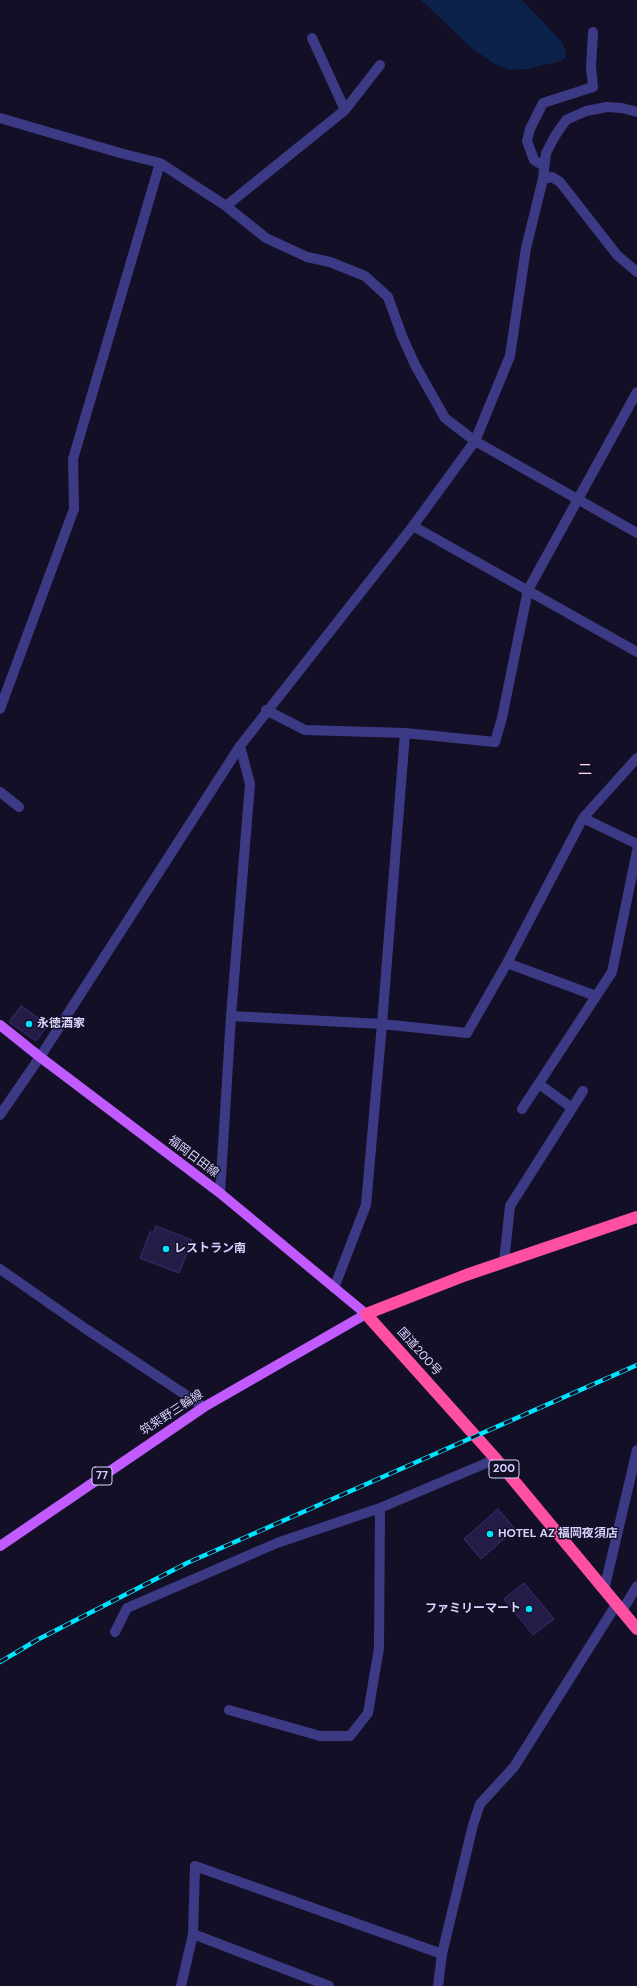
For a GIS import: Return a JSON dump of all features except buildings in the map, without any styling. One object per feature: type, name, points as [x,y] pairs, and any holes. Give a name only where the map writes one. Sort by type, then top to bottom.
[{"type":"highway","points":[[366,1314],[504,1262],[637,1217]]},
{"type":"highway","name":"国道200号","points":[[366,1314],[496,1459],[637,1629]]},
{"type":"main road","name":"福岡日田線","points":[[0,1025],[220,1193],[366,1314]]},
{"type":"main road","name":"筑紫野三輪線","points":[[0,1546],[204,1407],[366,1314]]},
{"type":"street","points":[[544,166],[534,160],[528,141],[530,129],[543,103],[593,87],[590,67],[593,32]]},
{"type":"street","points":[[312,38],[345,110]]},
{"type":"street","points":[[226,206],[345,110],[380,65]]},
{"type":"street","points":[[0,1115],[40,1057],[240,746],[266,710],[413,526],[475,441],[510,356],[526,248],[543,179],[546,153],[566,120],[597,108],[622,108],[637,112]]},
{"type":"street","points":[[0,118],[120,153],[160,163],[226,206],[266,238],[307,257],[330,262],[365,276],[388,297],[402,336],[415,365],[445,418],[475,441],[637,533]]},
{"type":"street","points":[[0,709],[74,509],[73,459],[160,163]]},
{"type":"street","points":[[543,179],[552,177],[560,182],[617,255],[637,272]]},
{"type":"street","points":[[266,710],[305,730],[405,733],[495,742],[502,718],[528,590],[637,392]]},
{"type":"street","points":[[413,526],[637,652]]},
{"type":"street","points":[[334,1288],[366,1205],[405,733]]},
{"type":"street","points":[[220,1193],[231,1016],[250,784],[240,746]]},
{"type":"street","points":[[231,1016],[382,1024],[467,1033],[507,963],[583,818],[637,758]]},
{"type":"street","points":[[0,792],[19,807]]},
{"type":"street","points":[[583,818],[637,844]]},
{"type":"street","points":[[522,1109],[612,972],[637,851]]},
{"type":"street","points":[[507,963],[596,996]]},
{"type":"street","points":[[539,1084],[572,1108]]},
{"type":"street","points":[[504,1262],[510,1206],[583,1091]]},
{"type":"street","points":[[0,1269],[86,1329],[204,1407]]},
{"type":"street","points":[[604,1590],[637,1450]]},
{"type":"street","points":[[115,1632],[127,1608],[277,1543],[380,1508],[496,1459]]},
{"type":"street","points":[[229,1710],[320,1736],[350,1736],[368,1713],[379,1648],[380,1508]]},
{"type":"street","points":[[438,1986],[442,1954],[473,1825],[480,1804],[514,1767],[619,1608],[637,1586]]},
{"type":"street","points":[[181,1986],[193,1934],[195,1866],[442,1954]]},
{"type":"street","points":[[193,1934],[329,1986]]},
{"type":"water","points":[[421,0],[522,0],[561,41],[565,49],[566,58],[561,61],[527,69],[509,70],[495,64],[473,49]]},
{"type":"railway","points":[[0,1662],[37,1640],[187,1563],[637,1365]]},
{"type":"place","name":"永徳酒家","points":[[29,1024]]},
{"type":"place","name":"レストラン南","points":[[166,1249]]},
{"type":"place","name":"HOTEL AZ 福岡夜須店","points":[[490,1534]]},
{"type":"place","name":"ファミリーマート","points":[[529,1609]]},
{"type":"district","name":"二","points":[[585,770]]}]
